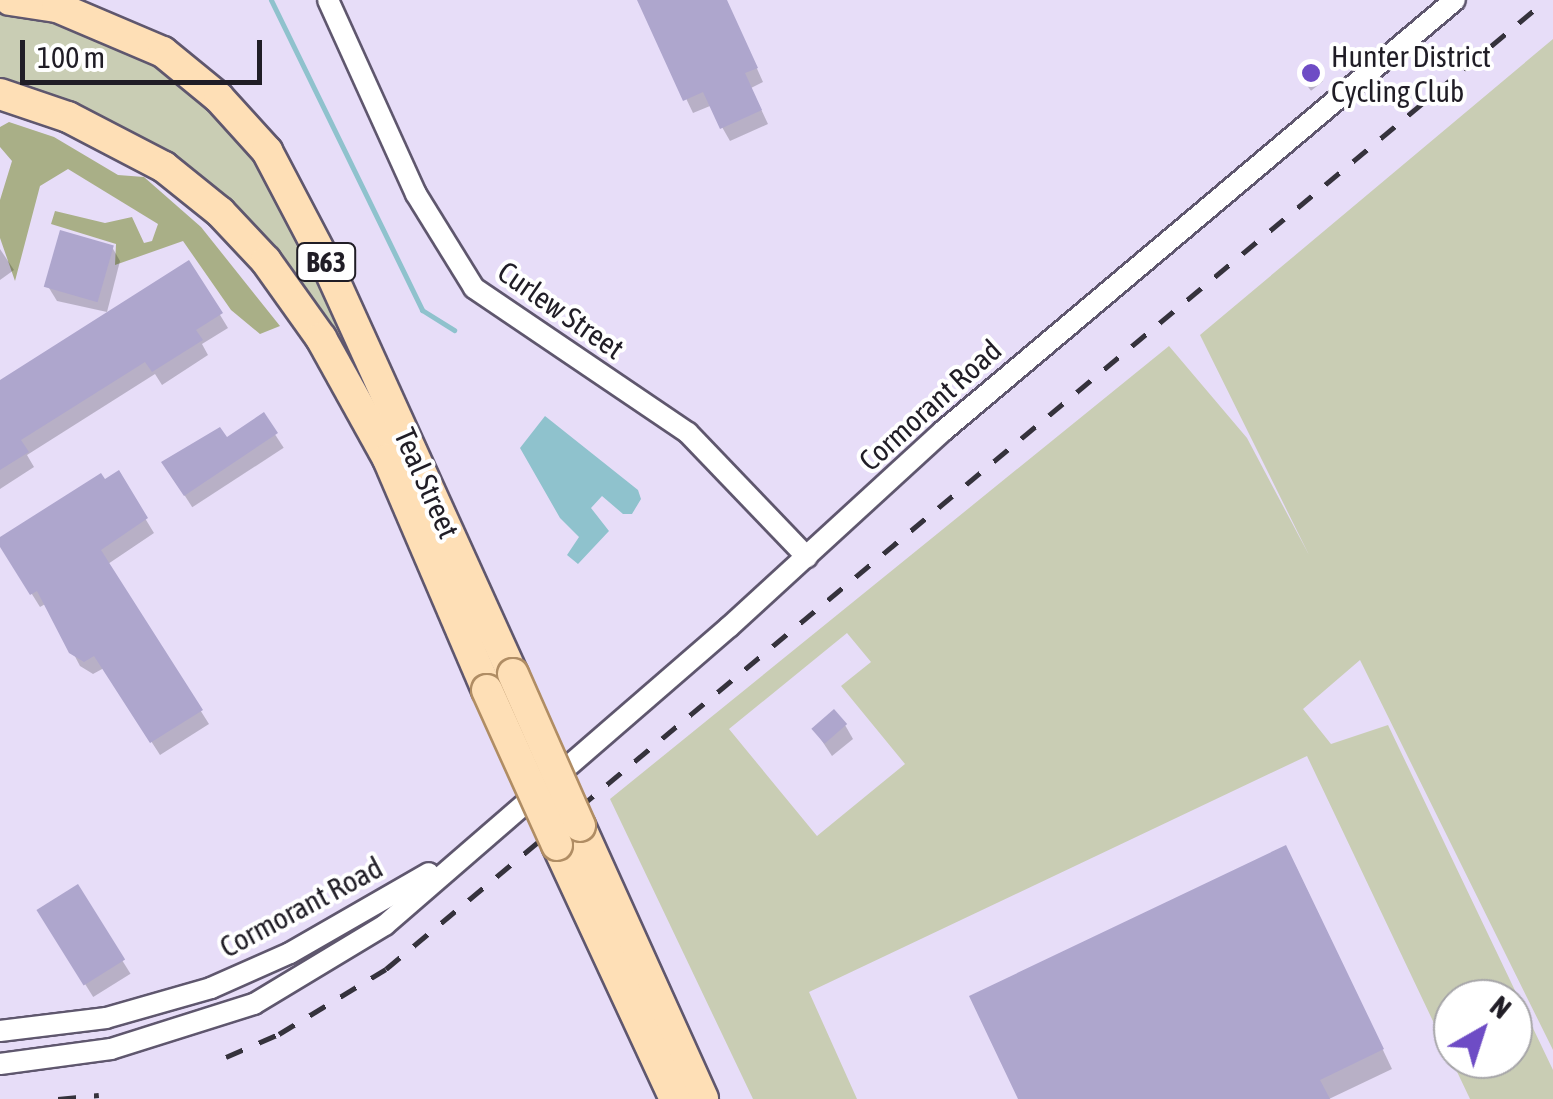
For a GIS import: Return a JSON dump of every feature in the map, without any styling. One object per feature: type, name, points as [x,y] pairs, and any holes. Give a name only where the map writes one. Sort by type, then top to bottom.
[{"type":"main road","name":"Teal Street","points":[[10,0],[57,8],[163,52],[219,98],[266,151],[329,269],[568,836],[694,1094]]},
{"type":"main road","name":"Teal Street","points":[[0,94],[68,117],[164,167],[220,212],[266,262],[322,338],[380,443],[500,682]]},
{"type":"main road","name":"Teal Street","points":[[568,836],[604,948],[694,1094]]},
{"type":"main road","points":[[604,948],[655,1099]]},
{"type":"street","name":"Curlew Street","points":[[328,0],[416,194],[474,288],[688,433],[806,557]]},
{"type":"street","name":"Cormorant Road","points":[[0,1064],[129,1045],[254,1004],[384,925],[451,861],[806,557],[1024,361],[1455,0]]},
{"type":"street","name":"Cormorant Road","points":[[0,1031],[106,1018],[210,988],[290,954],[451,861]]},
{"type":"shaded area","points":[[0,11],[43,18],[130,49],[177,77],[263,166],[290,210],[508,688],[503,690],[233,212],[0,84]]},
{"type":"shaded area","points":[[1553,39],[1553,1050],[1533,1010],[1533,979],[1518,979],[1360,660],[1303,709],[1331,744],[1388,725],[1509,979],[1433,979],[1433,1021],[1307,756],[809,992],[857,1099],[753,1099],[610,799],[1169,346],[1247,438],[1309,555],[1200,335]],"holes":[[[847,633],[871,662],[841,686],[905,764],[817,836],[729,729]]]},
{"type":"shaded area","points":[[9,122],[54,137],[118,175],[144,177],[201,227],[280,326],[260,334],[231,310],[183,241],[115,265],[116,244],[51,224],[55,211],[105,223],[132,217],[144,243],[152,241],[158,224],[68,169],[40,186],[15,281],[0,238],[0,200],[12,161],[0,147],[0,127]]},
{"type":"shaded area","points":[[545,416],[638,490],[641,499],[632,514],[623,514],[602,496],[591,508],[609,531],[578,564],[567,555],[579,537],[560,518],[520,448]]},
{"type":"shaded area","points":[[1533,1028],[1553,1070],[1553,1099],[1470,1099],[1460,1079],[1533,1079]]},
{"type":"building","points":[[637,0],[727,0],[758,68],[745,73],[762,110],[720,129],[703,92],[683,101]]},
{"type":"building","points":[[60,230],[114,245],[98,302],[44,287]]},
{"type":"building","points":[[189,260],[223,313],[196,330],[203,340],[152,372],[145,362],[21,440],[29,452],[0,470],[0,380]]},
{"type":"building","points":[[264,412],[278,433],[184,496],[161,462],[220,427],[227,437]]},
{"type":"building","points":[[119,470],[148,518],[101,550],[203,710],[150,743],[94,656],[84,662],[69,653],[37,591],[30,595],[0,547],[0,537],[101,473],[105,479]]},
{"type":"building","points":[[834,709],[847,724],[824,744],[811,729]]},
{"type":"building","points":[[1286,845],[1384,1049],[1320,1080],[1330,1099],[1018,1099],[969,996]]},
{"type":"building","points":[[78,884],[125,959],[84,985],[36,910]]},
{"type":"waterway","points":[[271,0],[422,310],[454,330]]},
{"type":"railway","points":[[226,1057],[279,1034],[386,969],[1546,0]]},
{"type":"railway","points":[[58,1099],[99,1095]]},
{"type":"place","name":"Hunter District Cycling Club","points":[[1311,73]]}]
